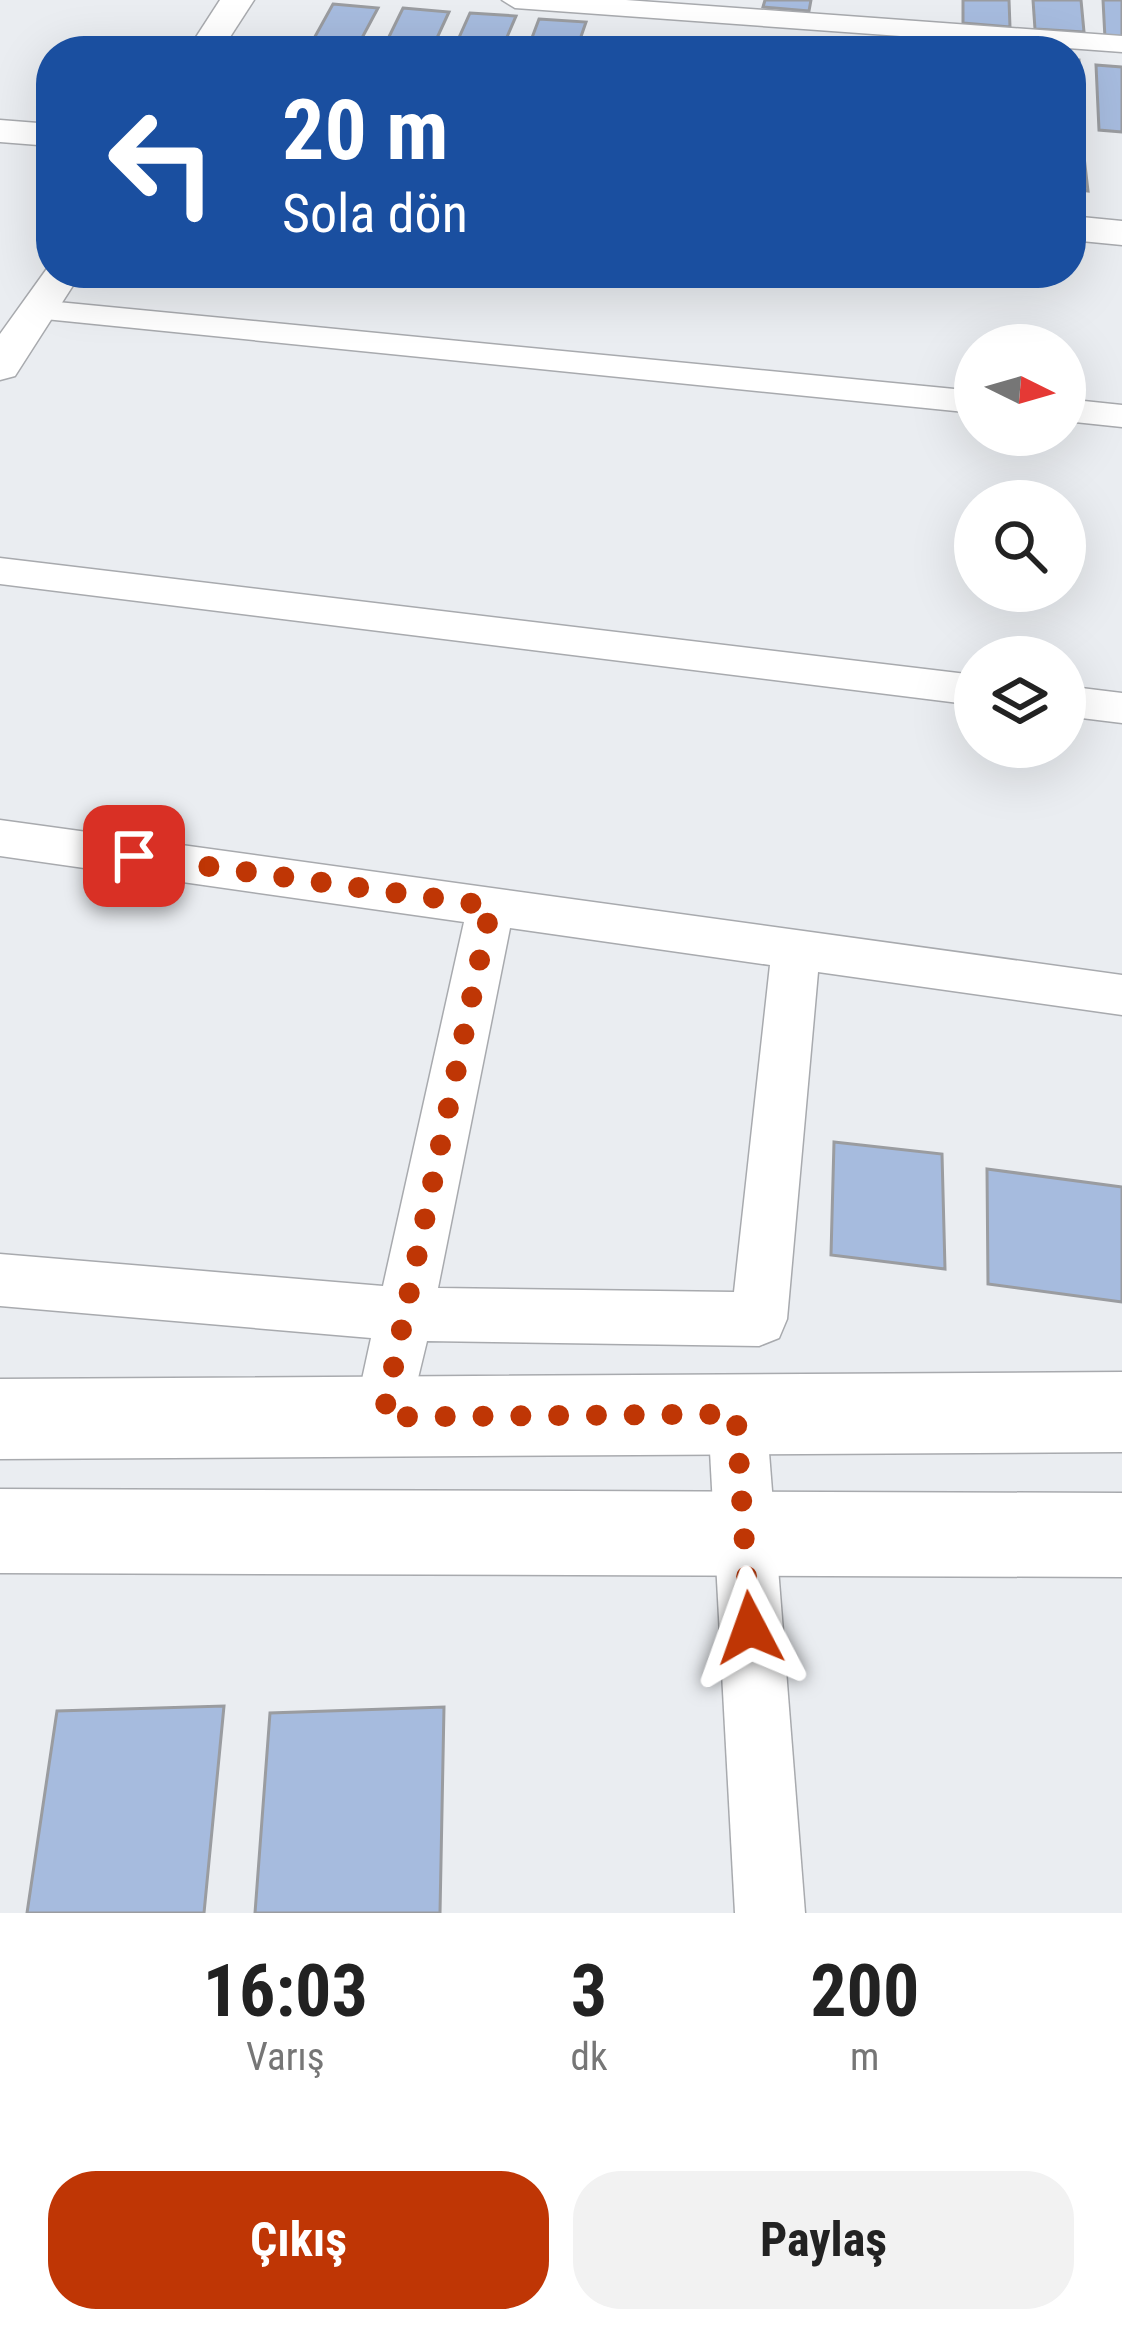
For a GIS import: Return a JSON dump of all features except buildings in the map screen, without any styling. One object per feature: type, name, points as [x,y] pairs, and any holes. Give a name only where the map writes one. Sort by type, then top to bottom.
[{"type":"main road","points":[[0,1419],[1122,1412]]},
{"type":"main road","points":[[0,1531],[1122,1535]]},
{"type":"street","points":[[214,36],[238,0]]},
{"type":"street","points":[[515,0],[1012,36]]},
{"type":"street","points":[[1086,41],[1122,44]]},
{"type":"street","points":[[0,130],[36,134]]},
{"type":"street","points":[[1086,229],[1122,232]]},
{"type":"street","points":[[0,367],[51,288]]},
{"type":"street","points":[[37,310],[954,400]]},
{"type":"street","points":[[1086,412],[1122,416]]},
{"type":"street","points":[[0,571],[954,687]]},
{"type":"street","points":[[1086,704],[1122,708]]},
{"type":"street","points":[[0,838],[1122,995]]},
{"type":"street","points":[[383,1417],[491,906]]},
{"type":"street","points":[[0,1280],[404,1314],[759,1319],[796,949]]},
{"type":"street","points":[[736,1414],[770,1913]]},
{"type":"route","points":[[134,856],[491,906],[383,1417],[736,1414],[750,1628]]}]
